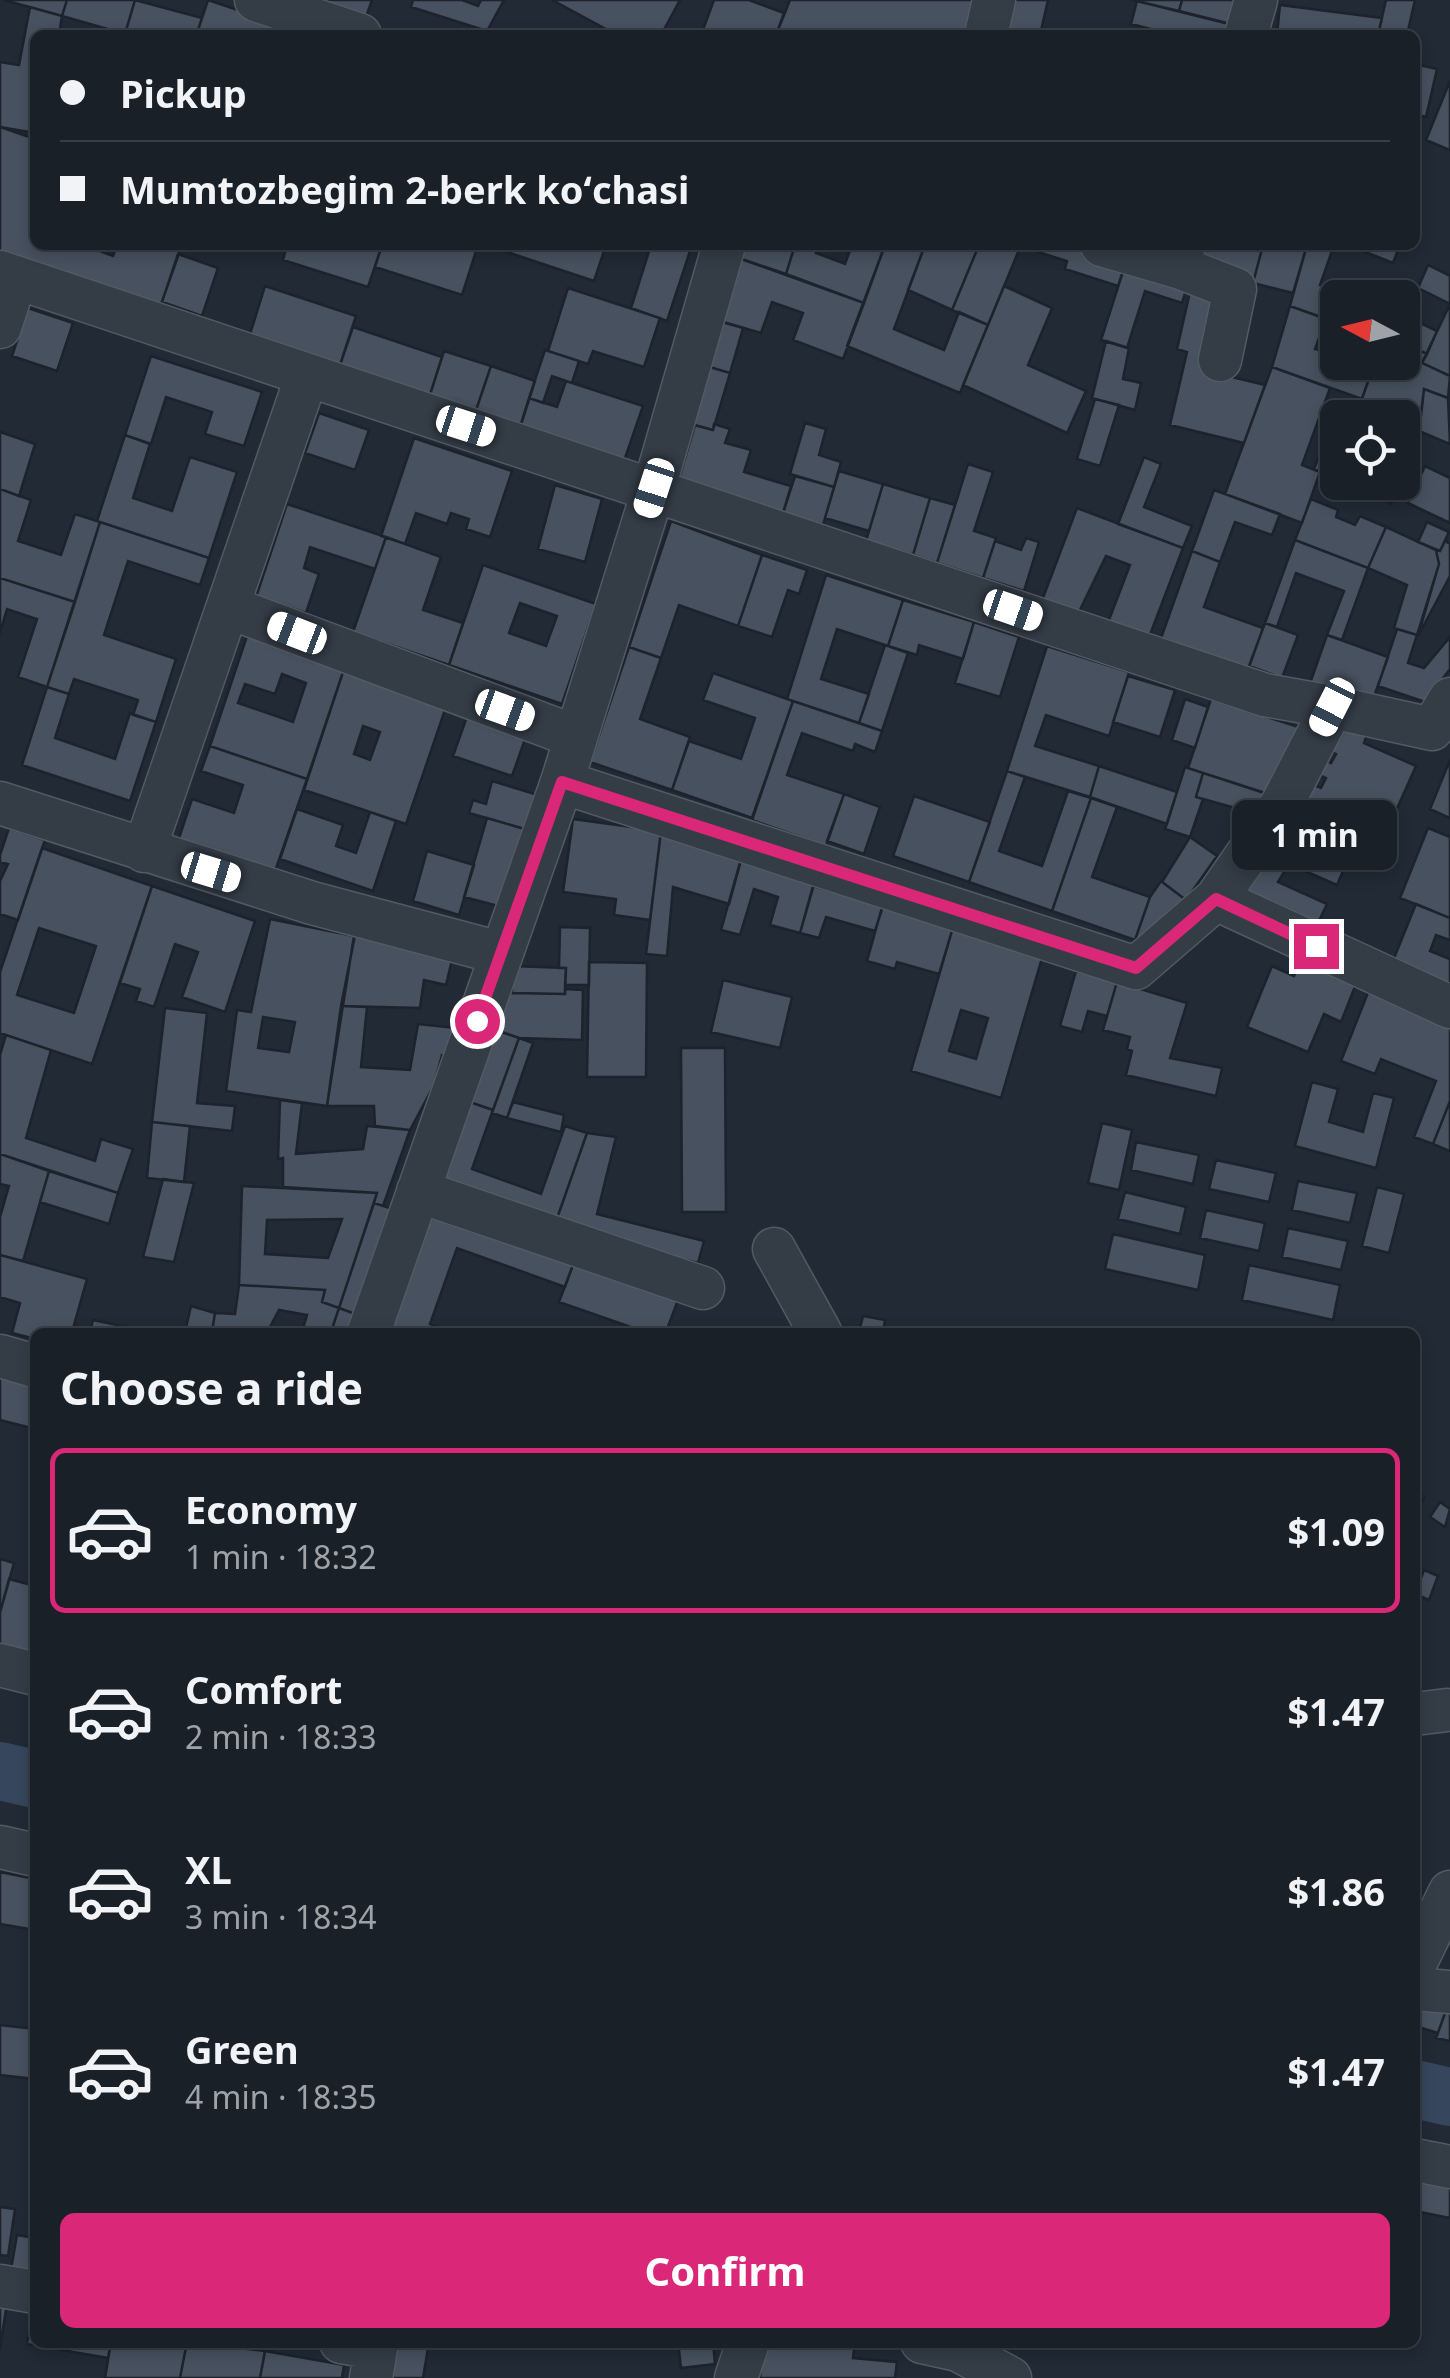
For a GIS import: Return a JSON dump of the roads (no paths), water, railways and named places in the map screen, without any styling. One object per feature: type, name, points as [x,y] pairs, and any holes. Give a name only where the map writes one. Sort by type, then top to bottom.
[{"type":"street","points":[[256,0],[345,30]]},
{"type":"street","points":[[987,30],[994,0]]},
{"type":"street","points":[[1247,30],[1256,0]]},
{"type":"street","points":[[370,1328],[562,782],[654,488],[723,250]]},
{"type":"street","points":[[1138,250],[1181,256],[1235,289],[1220,360]]},
{"type":"street","points":[[0,327],[8,275],[1265,695],[1444,724]]},
{"type":"street","points":[[144,851],[303,387]]},
{"type":"street","points":[[228,607],[574,736]]},
{"type":"street","points":[[562,782],[1136,968],[1216,899],[1282,804],[1332,707]]},
{"type":"street","points":[[0,803],[144,851],[500,953]]},
{"type":"street","points":[[1216,899],[1450,1008]]},
{"type":"street","points":[[418,1191],[704,1288]]},
{"type":"street","points":[[774,1248],[818,1328]]},
{"type":"street","points":[[0,1356],[30,1365]]},
{"type":"street","points":[[0,1665],[30,1673]]},
{"type":"street","points":[[0,1847],[30,1854]]},
{"type":"street","points":[[1420,1954],[1450,1892]]},
{"type":"street","points":[[1420,1989],[1450,1992]]},
{"type":"street","points":[[1420,2161],[1450,2167]]},
{"type":"street","points":[[0,2286],[30,2291]]},
{"type":"street","points":[[371,2378],[376,2348]]},
{"type":"street","points":[[736,2378],[746,2348]]},
{"type":"street","points":[[949,2348],[1010,2378]]},
{"type":"waterway","points":[[0,1771],[30,1778]]},
{"type":"waterway","points":[[1420,2090],[1450,2097]]}]
